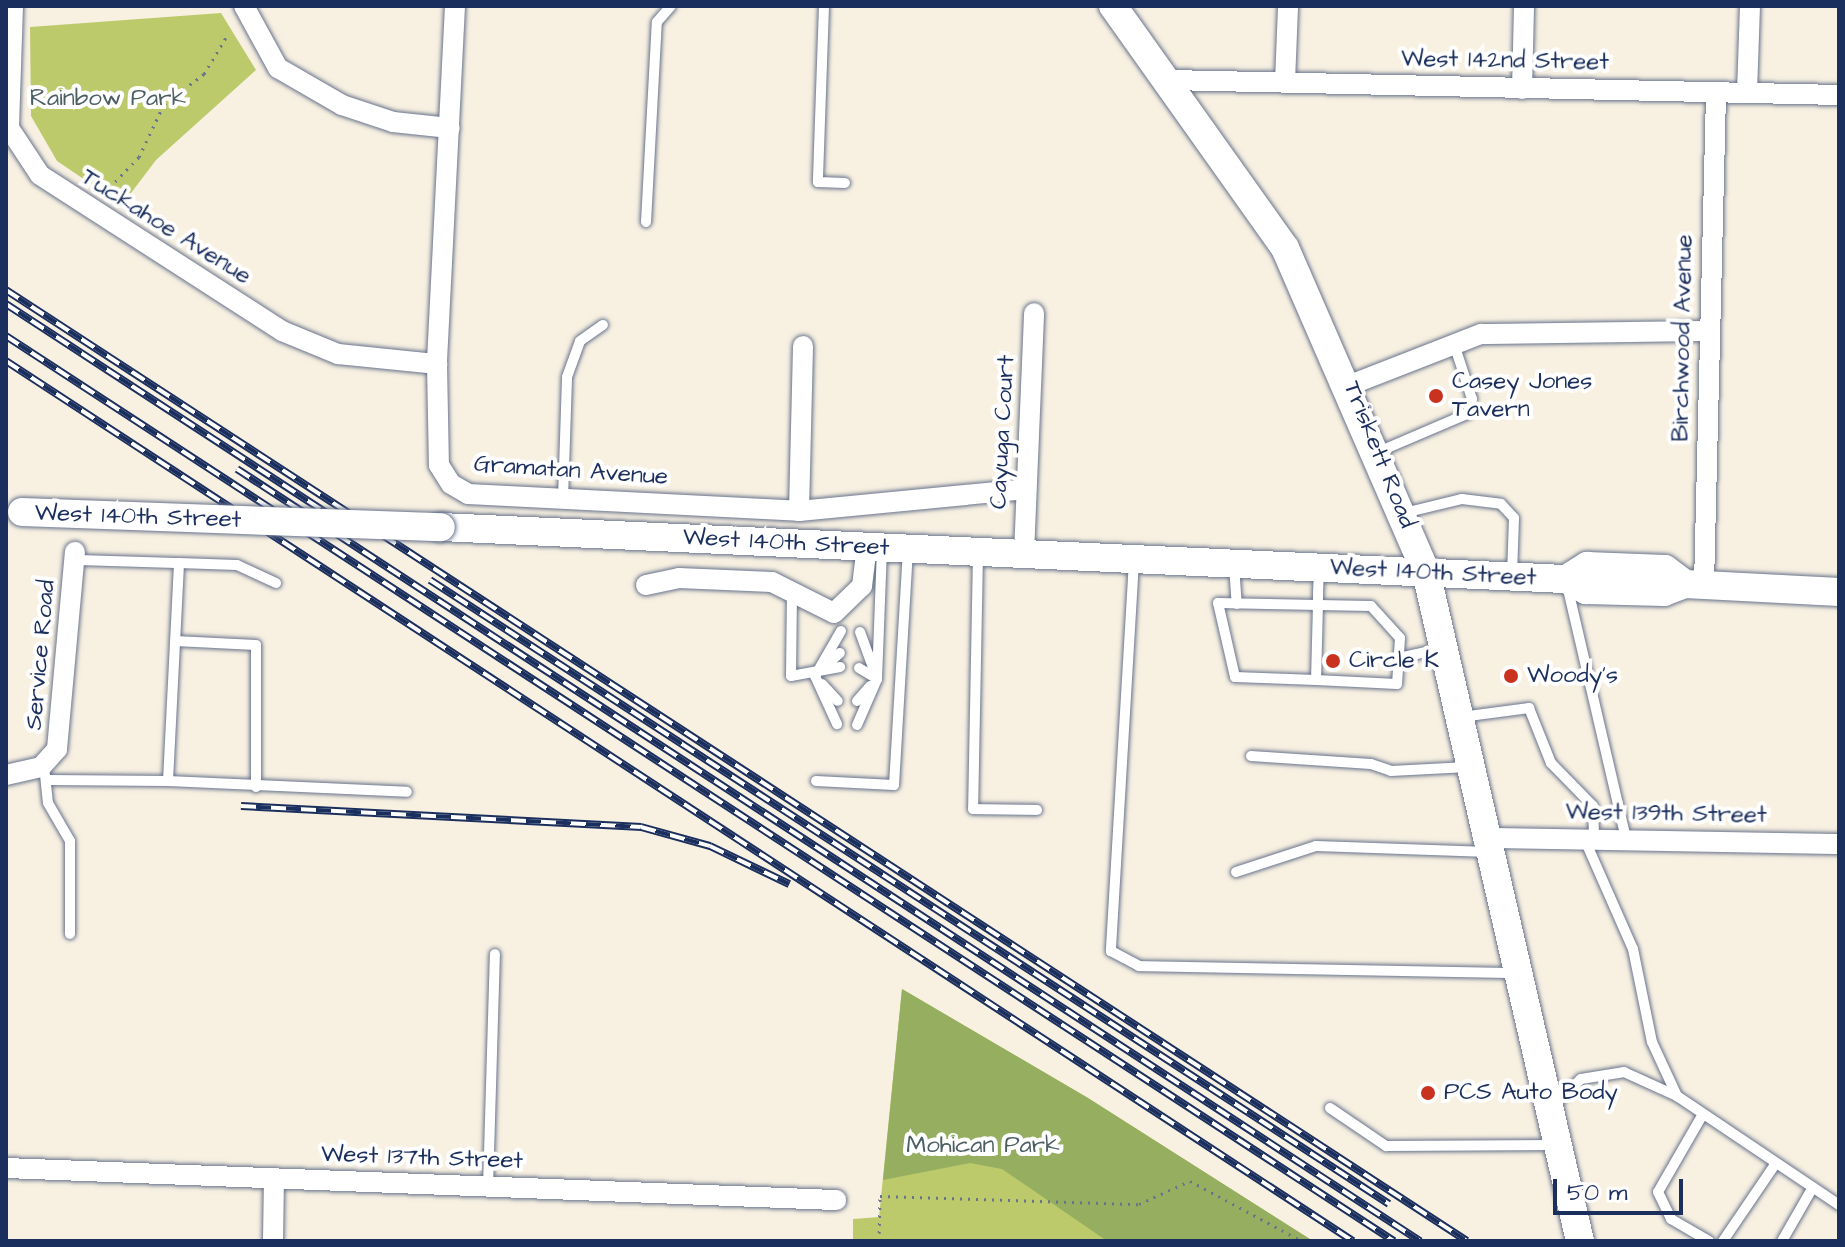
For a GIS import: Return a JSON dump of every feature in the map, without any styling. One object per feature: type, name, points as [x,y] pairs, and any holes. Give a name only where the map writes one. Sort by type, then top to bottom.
[{"type":"main road","name":"Triskett Road","points":[[1113,6],[1169,80],[1285,248],[1350,385],[1426,572],[1493,845],[1580,1241]]},
{"type":"main road","name":"West 140th Street","points":[[14,511],[441,527],[1566,579],[1587,566],[1665,569],[1695,584],[1839,592]]},
{"type":"street","name":"Tuckahoe Avenue","points":[[13,6],[9,128],[40,175],[282,331],[338,354],[437,364]]},
{"type":"street","points":[[244,6],[278,68],[342,105],[393,122],[450,128]]},
{"type":"street","name":"Gramatan Avenue","points":[[455,6],[437,364],[439,465],[451,484],[468,494],[799,511],[1026,489]]},
{"type":"street","points":[[1285,82],[1288,6]]},
{"type":"street","points":[[1522,89],[1524,6]]},
{"type":"street","points":[[1747,92],[1750,6]]},
{"type":"street","name":"West 142nd Street","points":[[1169,80],[1839,95]]},
{"type":"street","name":"Birchwood Avenue","points":[[1695,584],[1709,331],[1716,92]]},
{"type":"street","name":"Cayuga Court","points":[[1024,554],[1034,313]]},
{"type":"street","points":[[1350,385],[1454,344],[1530,328],[1709,331]]},
{"type":"street","points":[[799,511],[803,346]]},
{"type":"street","points":[[646,585],[725,580],[792,591],[834,613],[862,586],[886,547]]},
{"type":"street","name":"Service Road","points":[[44,773],[64,725],[75,556]]},
{"type":"street","points":[[6,775],[44,773]]},
{"type":"street","name":"West 139th Street","points":[[1493,845],[1589,838],[1839,844]]},
{"type":"street","name":"West 137th Street","points":[[6,1168],[836,1200]]},
{"type":"street","points":[[273,1241],[274,1179]]},
{"type":"lane","points":[[646,222],[657,22],[671,6]]},
{"type":"lane","points":[[824,6],[818,182],[845,183]]},
{"type":"lane","points":[[563,499],[567,377],[580,341],[603,325]]},
{"type":"lane","points":[[1378,452],[1467,414],[1472,399],[1454,344]]},
{"type":"lane","points":[[1402,514],[1462,499],[1501,504],[1514,518],[1512,576]]},
{"type":"lane","points":[[857,725],[877,679],[886,547]]},
{"type":"lane","points":[[816,781],[894,785],[886,547]]},
{"type":"lane","points":[[978,552],[973,809],[1037,810]]},
{"type":"lane","points":[[75,556],[237,565],[276,583]]},
{"type":"lane","points":[[1134,559],[1111,951],[1139,966],[1522,973]]},
{"type":"lane","points":[[168,781],[179,563]]},
{"type":"lane","points":[[1234,563],[1237,604]]},
{"type":"lane","points":[[1316,680],[1319,567]]},
{"type":"lane","points":[[1566,579],[1626,838]]},
{"type":"lane","points":[[792,591],[791,676],[815,676],[840,667]]},
{"type":"lane","points":[[1218,603],[1318,605],[1371,606],[1400,638],[1397,684],[1235,677],[1218,603]]},
{"type":"lane","points":[[815,676],[841,636]]},
{"type":"lane","points":[[860,637],[877,679]]},
{"type":"lane","points":[[175,641],[256,645],[256,787]]},
{"type":"lane","points":[[1399,658],[1444,647]]},
{"type":"lane","points":[[815,676],[840,653]]},
{"type":"lane","points":[[859,654],[877,679]]},
{"type":"lane","points":[[859,668],[877,679]]},
{"type":"lane","points":[[815,676],[838,701],[815,676]]},
{"type":"lane","points":[[815,676],[837,724]]},
{"type":"lane","points":[[877,679],[857,701],[877,679]]},
{"type":"lane","points":[[1461,717],[1529,708],[1551,763],[1593,806],[1589,838],[1633,949],[1652,1042],[1677,1096]]},
{"type":"lane","points":[[1251,756],[1391,771],[1474,766]]},
{"type":"lane","points":[[70,934],[70,841],[48,803],[44,773],[256,787],[407,792]]},
{"type":"lane","points":[[1236,872],[1316,846],[1493,845]]},
{"type":"lane","points":[[488,1187],[495,954]]},
{"type":"lane","points":[[1550,1108],[1597,1072],[1624,1072],[1677,1096],[1839,1205]]},
{"type":"lane","points":[[1330,1108],[1386,1146],[1558,1145]]},
{"type":"lane","points":[[1703,1114],[1658,1192],[1671,1219],[1709,1241]]},
{"type":"lane","points":[[1723,1241],[1776,1163]]},
{"type":"lane","points":[[1782,1241],[1813,1187]]},
{"type":"path","points":[[101,196],[139,157],[164,104],[204,74],[228,34]]},
{"type":"path","points":[[879,1241],[880,1196],[1139,1204],[1190,1181],[1302,1241]]},
{"type":"green space","name":"Rainbow Park","points":[[221,13],[256,70],[156,160],[122,205],[57,161],[31,116],[30,27]]},
{"type":"green space","name":"Mohican Park","points":[[902,989],[1088,1098],[1313,1241],[853,1241],[853,1219],[879,1217]]},
{"type":"green space","name":"Mohican Park","points":[[902,989],[1088,1098],[1313,1241],[1107,1241],[1002,1169],[970,1163],[883,1180]]},
{"type":"railway","points":[[6,290],[1467,1241]]},
{"type":"railway","points":[[6,304],[359,534]]},
{"type":"railway","points":[[6,336],[1394,1241]]},
{"type":"railway","points":[[6,361],[1353,1241]]},
{"type":"railway","points":[[237,469],[1420,1241]]},
{"type":"railway","points":[[430,580],[1389,1204]]},
{"type":"railway","points":[[241,806],[641,827],[710,846],[789,884]]},
{"type":"place","name":"Casey Jones Tavern","points":[[1436,396]]},
{"type":"place","name":"Circle K","points":[[1333,661]]},
{"type":"place","name":"Woody's","points":[[1511,676]]},
{"type":"place","name":"PCS Auto Body","points":[[1428,1093]]}]
